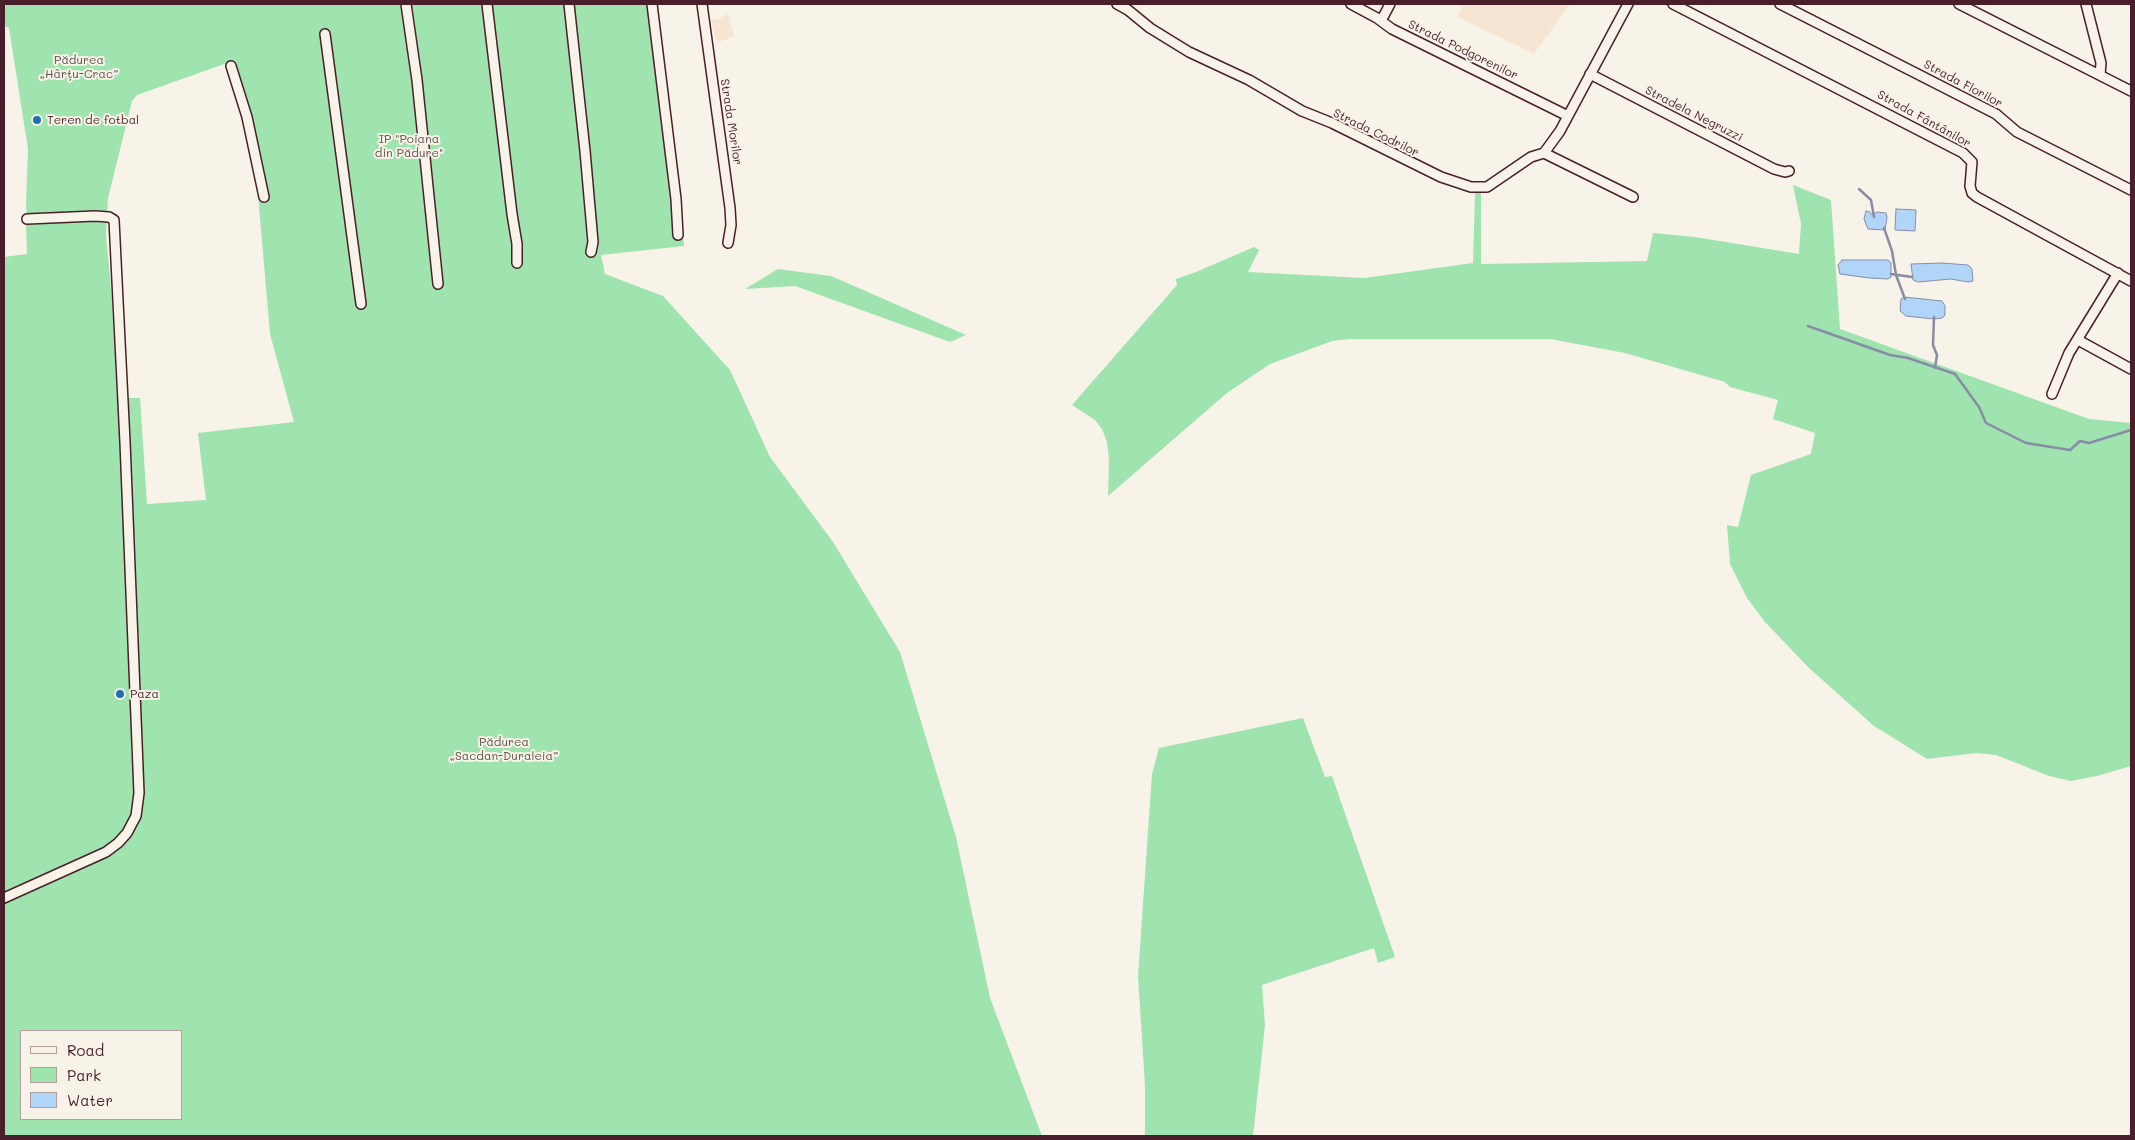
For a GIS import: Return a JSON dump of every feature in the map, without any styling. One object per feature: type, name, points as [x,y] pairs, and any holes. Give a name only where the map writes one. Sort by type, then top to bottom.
[{"type":"street","points":[[406,4],[417,80],[438,284]]},
{"type":"street","points":[[487,4],[518,263]]},
{"type":"street","points":[[569,4],[586,151],[593,242],[591,252]]},
{"type":"street","points":[[652,4],[676,200],[678,235]]},
{"type":"street","name":"Strada Morilor","points":[[702,4],[730,208],[731,225],[728,243]]},
{"type":"street","name":"Strada Codrilor","points":[[1117,4],[1177,45],[1249,80],[1302,111],[1332,123],[1441,177],[1471,187],[1487,187],[1530,157],[1544,154]]},
{"type":"street","name":"Strada Podgorenilor","points":[[1351,4],[1392,29],[1568,116]]},
{"type":"street","points":[[1380,21],[1390,4]]},
{"type":"street","points":[[1628,4],[1560,131],[1544,154],[1633,196]]},
{"type":"street","name":"Strada Fântânilor","points":[[1673,4],[1963,153],[1972,162],[1970,186],[1972,193],[1977,197],[2131,281]]},
{"type":"street","name":"Strada Florilor","points":[[1780,4],[1996,114],[2018,132],[2131,190]]},
{"type":"street","points":[[1960,4],[2131,91]]},
{"type":"street","points":[[2086,4],[2101,64],[2100,75]]},
{"type":"street","points":[[325,34],[361,304]]},
{"type":"street","points":[[231,66],[247,117],[264,197]]},
{"type":"street","name":"Stradela Negruzzi","points":[[1590,74],[1774,168],[1785,172],[1789,171]]},
{"type":"street","points":[[4,898],[106,852],[118,843],[127,833],[136,816],[139,793],[126,442],[114,220],[109,217],[95,216],[27,219]]},
{"type":"street","points":[[2052,394],[2069,353],[2118,273]]},
{"type":"street","points":[[2078,340],[2131,369]]},
{"type":"shaded area","points":[[1464,4],[1570,4],[1534,54],[1457,16]]},
{"type":"shaded area","points":[[728,13],[734,36],[717,43],[711,20],[720,19]]},
{"type":"green space","name":"Pădurea „Sacdan-Duraleia”","points":[[4,4],[655,4],[684,246],[601,255],[605,274],[663,296],[730,370],[770,457],[833,542],[900,652],[956,837],[990,998],[1042,1136],[4,1136],[4,257],[27,254],[28,149],[9,28],[4,26]],"holes":[[[230,62],[256,171],[270,334],[294,422],[198,433],[206,500],[147,504],[140,398],[117,398],[112,299],[106,235],[108,198],[132,101],[137,95]]]},
{"type":"green space","points":[[1793,185],[1831,200],[1840,329],[2089,419],[2131,423],[2131,766],[2071,781],[2049,776],[1996,755],[1976,753],[1927,759],[1874,726],[1809,668],[1765,622],[1747,598],[1730,564],[1727,525],[1738,527],[1751,475],[1811,454],[1815,433],[1773,419],[1778,400],[1730,387],[1725,382],[1625,353],[1550,339],[1350,339],[1332,341],[1270,364],[1227,393],[1108,496],[1109,459],[1107,442],[1102,429],[1095,420],[1072,405],[1177,285],[1176,279],[1254,247],[1259,250],[1248,272],[1364,278],[1473,263],[1475,193],[1481,193],[1481,264],[1647,261],[1653,233],[1695,237],[1799,254],[1801,224]]},
{"type":"green space","points":[[778,269],[831,276],[966,335],[950,342],[795,286],[745,289]]},
{"type":"green space","points":[[1303,718],[1325,777],[1332,776],[1395,957],[1378,963],[1374,948],[1262,985],[1265,1025],[1253,1136],[1145,1136],[1145,1086],[1138,976],[1152,774],[1159,748]]},
{"type":"water","points":[[1896,209],[1916,210],[1915,231],[1895,230]]},
{"type":"water","points":[[1866,211],[1872,215],[1877,212],[1886,213],[1885,230],[1868,229],[1864,219]]},
{"type":"water","points":[[1842,260],[1888,260],[1891,263],[1891,277],[1888,279],[1869,278],[1840,274],[1838,265]]},
{"type":"water","points":[[1942,263],[1968,265],[1972,269],[1973,281],[1951,279],[1918,282],[1913,280],[1911,264]]},
{"type":"water","points":[[1904,297],[1942,301],[1945,306],[1945,315],[1942,318],[1934,319],[1906,316],[1900,311],[1901,299]]},
{"type":"waterway","points":[[1859,189],[1871,200],[1874,217]]},
{"type":"waterway","points":[[1884,228],[1892,251],[1896,275],[1905,299]]},
{"type":"waterway","points":[[1891,274],[1912,277]]},
{"type":"waterway","points":[[1934,317],[1933,345],[1937,355],[1935,368]]},
{"type":"waterway","points":[[1808,326],[1890,355],[1908,358],[1955,374],[1979,407],[1986,423],[2026,443],[2070,450],[2080,441],[2089,443],[2131,430]]},
{"type":"place","name":"Teren de fotbal","points":[[37,120]]},
{"type":"place","name":"Paza","points":[[120,694]]},
{"type":"park label","name":"Pădurea „Hârțu-Crac”","points":[[79,67]]},
{"type":"park label","name":"IP \"Poiana din Pădure\"","points":[[409,146]]}]
